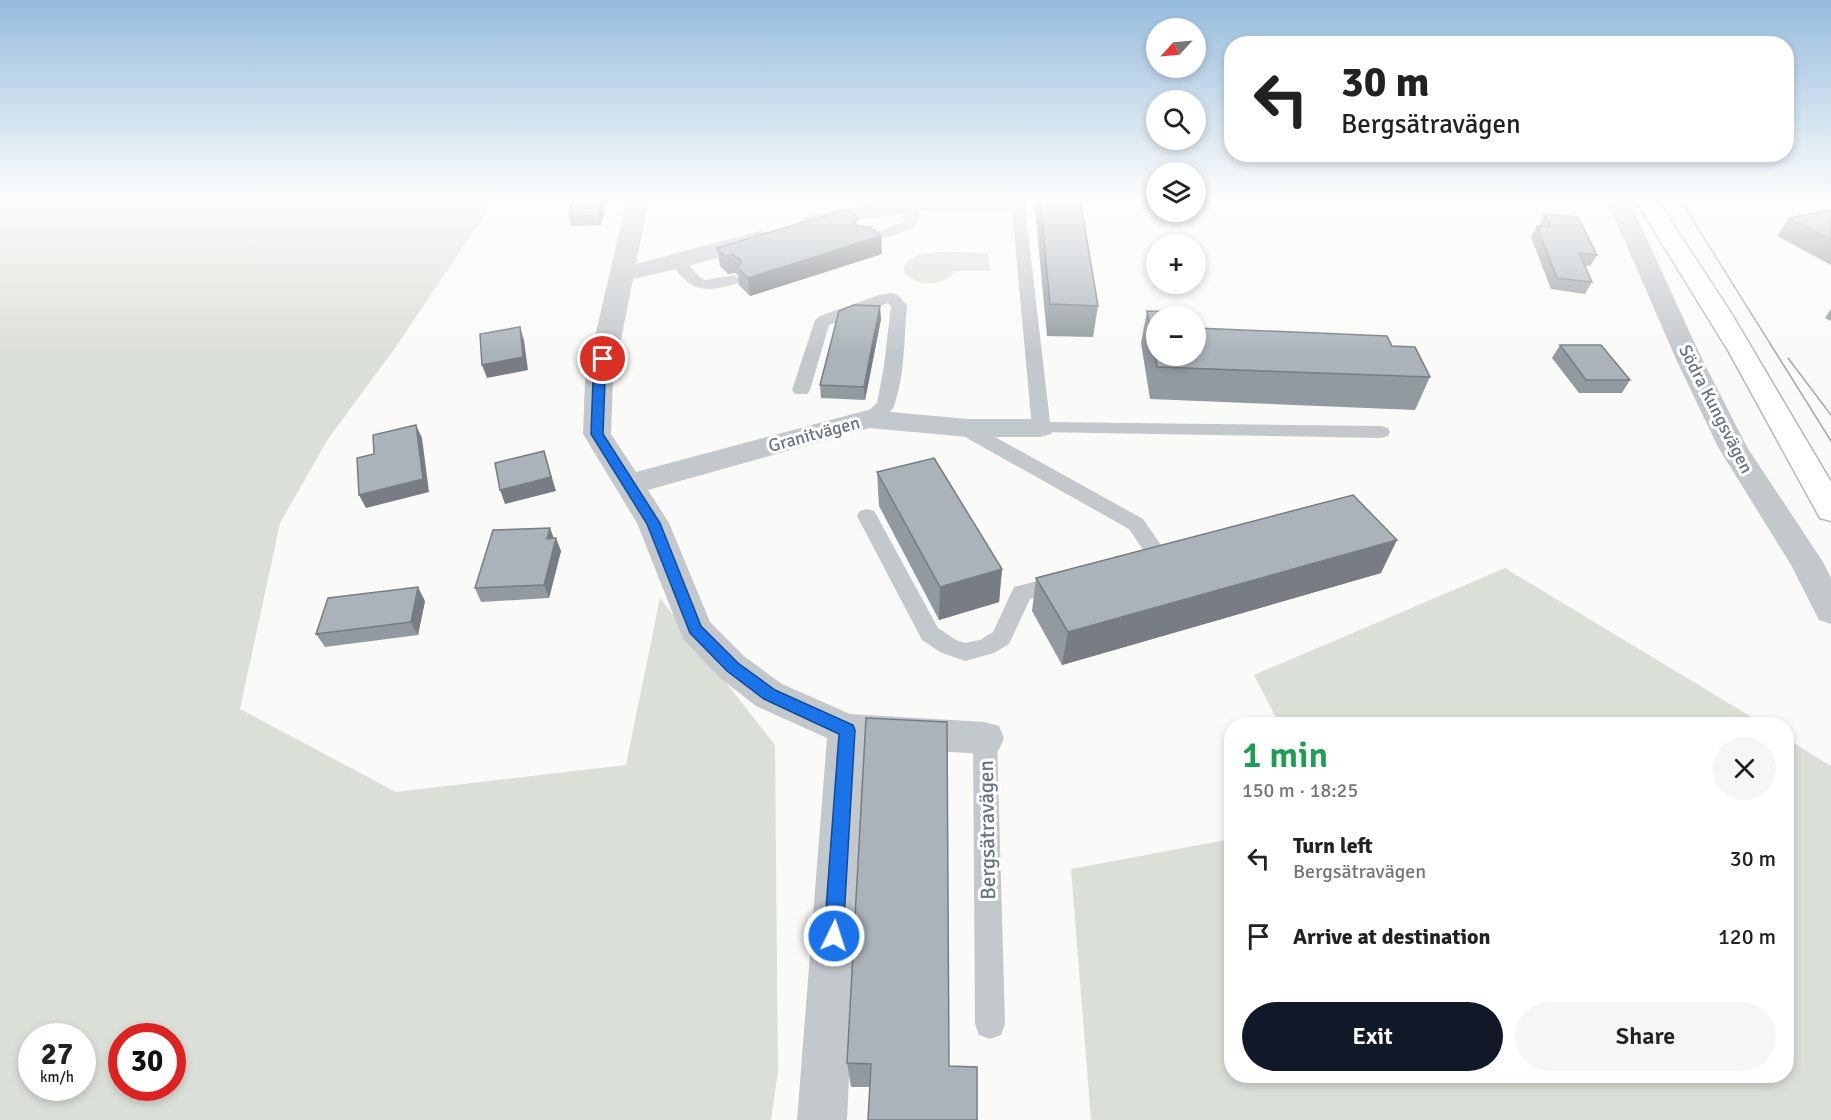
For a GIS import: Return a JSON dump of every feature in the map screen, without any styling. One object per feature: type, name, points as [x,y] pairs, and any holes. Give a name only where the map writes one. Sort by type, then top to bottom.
[{"type":"main road","points":[[1680,250],[1804,459],[1831,510]]},
{"type":"street","name":"Bergsätravägen","points":[[626,250],[599,380],[597,434],[653,523],[695,629],[732,667],[769,695],[847,730],[985,738]]},
{"type":"street","points":[[620,275],[717,250]]},
{"type":"street","name":"Södra Kungsvägen","points":[[1640,250],[1689,359],[1733,447],[1806,562],[1831,611]]},
{"type":"street","name":"Granitvägen","points":[[627,485],[868,419],[968,428],[1041,428]]},
{"type":"street","points":[[822,1120],[847,730]]},
{"type":"lane","points":[[1022,250],[1041,428],[1381,432]]},
{"type":"lane","points":[[677,262],[697,285],[709,286],[734,280]]},
{"type":"lane","points":[[801,390],[821,323],[836,315],[885,298],[892,298],[899,305],[893,366],[886,405],[868,419]]},
{"type":"lane","points":[[968,428],[972,433],[1136,524],[1160,558]]},
{"type":"lane","points":[[867,516],[930,634],[948,646],[965,652],[986,647],[1001,638],[1022,593],[1080,578]]},
{"type":"lane","points":[[1126,567],[1182,552]]},
{"type":"lane","name":"Bergsätravägen","points":[[985,738],[990,1024]]},
{"type":"shaded area","points":[[0,250],[461,250],[395,348],[328,439],[280,523],[240,709],[396,792],[626,765],[660,598],[775,745],[778,1072],[771,1120],[0,1120]]},
{"type":"shaded area","points":[[943,252],[988,253],[990,271],[955,271],[937,283],[915,281],[904,272],[904,266],[912,258]]},
{"type":"shaded area","points":[[1505,568],[1751,717],[1275,717],[1254,675]]},
{"type":"shaded area","points":[[1794,743],[1831,766],[1831,1120],[1091,1120],[1071,869],[1224,840],[1224,1083],[1794,1083]]},
{"type":"building","points":[[719,250],[836,250],[748,278],[737,267],[741,260],[733,255],[725,256]]},
{"type":"building","points":[[1045,250],[1089,250],[1098,306],[1050,304]]},
{"type":"building","points":[[1546,250],[1595,250],[1597,255],[1579,253],[1592,282],[1557,278]]},
{"type":"building","points":[[854,305],[880,306],[864,387],[820,385],[839,311]]},
{"type":"building","points":[[520,327],[523,357],[482,365],[480,334]]},
{"type":"building","points":[[1206,328],[1387,336],[1392,346],[1415,347],[1430,377],[1157,367],[1206,366]]},
{"type":"building","points":[[1560,345],[1601,345],[1630,380],[1586,380]]},
{"type":"building","points":[[416,425],[423,479],[359,495],[357,458],[374,454],[373,435]]},
{"type":"building","points":[[544,451],[551,477],[500,490],[495,463]]},
{"type":"building","points":[[934,458],[1002,569],[940,587],[877,472]]},
{"type":"building","points":[[1353,495],[1397,540],[1068,632],[1036,578]]},
{"type":"building","points":[[550,528],[547,539],[556,538],[544,585],[475,588],[493,530]]},
{"type":"building","points":[[418,587],[411,622],[316,634],[328,598]]},
{"type":"building","points":[[866,718],[947,722],[949,1066],[977,1067],[977,1120],[868,1120],[871,1064],[847,1063]]},
{"type":"tram line","points":[[1712,250],[1831,441]]},
{"type":"tram line","points":[[1788,358],[1831,415]]},
{"type":"route","points":[[603,359],[599,380],[597,434],[653,523],[695,629],[732,667],[769,695],[847,730],[834,936]]}]
